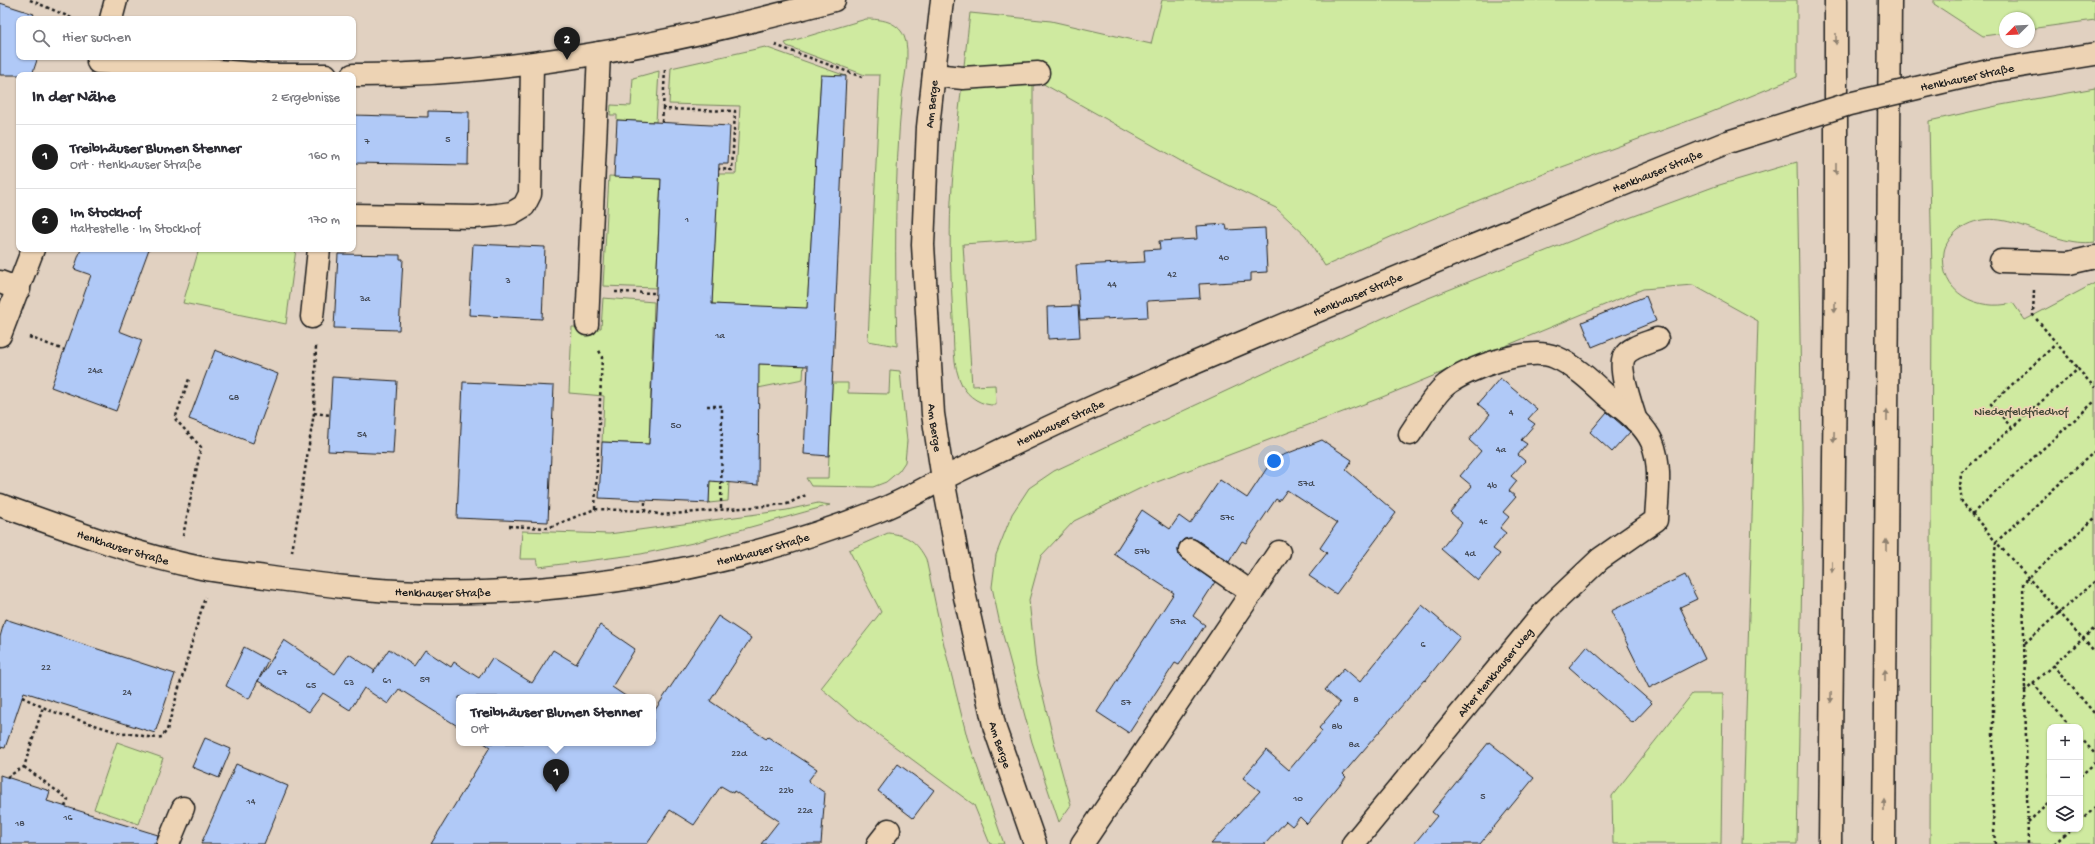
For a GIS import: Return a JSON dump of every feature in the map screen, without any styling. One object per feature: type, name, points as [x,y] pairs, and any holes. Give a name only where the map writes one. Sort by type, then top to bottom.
[{"type":"main road","points":[[112,16],[116,0]]},
{"type":"main road","points":[[356,75],[397,76],[532,64],[599,53],[761,20],[834,0]]},
{"type":"main road","name":"Am Berge","points":[[942,0],[928,128],[923,245],[933,414],[943,479],[965,598],[995,729],[1035,844]]},
{"type":"main road","points":[[1830,844],[1836,268],[1836,0]]},
{"type":"main road","points":[[1884,844],[1890,0]]},
{"type":"main road","points":[[587,324],[599,53]]},
{"type":"main road","name":"Henkhauser Straße","points":[[0,505],[104,543],[213,569],[325,585],[418,592],[505,592],[581,585],[650,575],[760,550],[823,531],[904,501],[943,479],[1103,402],[1336,302],[1728,142],[1849,104],[1989,71],[2095,54]]},
{"type":"main road","points":[[356,215],[475,217],[512,213],[524,206],[530,194],[532,64]]},
{"type":"main road","points":[[97,65],[218,72]]},
{"type":"main road","points":[[934,75],[963,78],[1038,74]]},
{"type":"main road","points":[[2,331],[9,286],[31,252]]},
{"type":"main road","points":[[312,317],[319,252]]},
{"type":"main road","points":[[2001,261],[2069,263],[2095,257]]},
{"type":"main road","points":[[1636,421],[1622,367],[1624,356],[1631,350],[1658,339]]},
{"type":"main road","points":[[1410,434],[1444,386],[1461,376],[1485,366],[1512,357],[1532,355],[1553,356],[1569,365],[1636,421]]},
{"type":"main road","name":"Alter Henkhauser Weg","points":[[1353,844],[1546,610],[1600,559],[1656,520],[1658,465],[1652,443],[1642,426],[1636,421]]},
{"type":"main road","points":[[1190,550],[1252,593]]},
{"type":"main road","points":[[1082,844],[1279,552]]},
{"type":"main road","points":[[168,844],[184,808]]},
{"type":"path","points":[[30,0],[67,16]]},
{"type":"path","points":[[761,20],[775,46],[862,77]]},
{"type":"path","points":[[662,122],[666,40]]},
{"type":"path","points":[[662,108],[735,111],[732,170],[719,169]]},
{"type":"path","points":[[2034,263],[2033,315],[2078,370],[2095,388]]},
{"type":"path","points":[[589,291],[655,294]]},
{"type":"path","points":[[587,324],[602,357],[595,508]]},
{"type":"path","points":[[2,331],[64,350]]},
{"type":"path","points":[[2012,428],[1991,404],[2057,343]]},
{"type":"path","points":[[288,580],[314,413],[317,351]]},
{"type":"path","points":[[2078,370],[1961,473],[1960,488],[1962,502],[2095,652]]},
{"type":"path","points":[[178,561],[201,448],[175,419],[190,380]]},
{"type":"path","points":[[1972,514],[2095,400]]},
{"type":"path","points":[[707,406],[722,406],[721,509]]},
{"type":"path","points":[[314,413],[330,415]]},
{"type":"path","points":[[1995,844],[1993,813],[1993,592],[1996,542],[2095,451]]},
{"type":"path","points":[[509,526],[548,528],[595,508],[645,511],[662,515],[787,504],[806,495]]},
{"type":"path","points":[[645,511],[646,499]]},
{"type":"path","points":[[2028,844],[2023,584],[2095,518]]},
{"type":"path","points":[[22,697],[43,707],[123,734],[131,733],[152,739],[162,737],[167,730],[213,569]]},
{"type":"path","points":[[2025,643],[2095,581]]},
{"type":"path","points":[[2024,691],[2095,628]]},
{"type":"path","points":[[2053,665],[2095,714]]},
{"type":"path","points":[[2033,684],[2068,724]]},
{"type":"path","points":[[7,777],[24,767],[43,707]]},
{"type":"path","points":[[2083,740],[2095,754]]},
{"type":"path","points":[[2083,774],[2095,764]]},
{"type":"path","points":[[24,767],[68,799],[66,807]]},
{"type":"path","points":[[2027,822],[2047,805]]},
{"type":"path","points":[[2083,818],[2095,808]]},
{"type":"path","points":[[2054,844],[2068,832]]},
{"type":"green space","points":[[1162,0],[1797,0],[1797,77],[1707,114],[1551,171],[1420,224],[1325,266],[1306,236],[1276,208],[1195,169],[1040,82],[1033,86],[1033,163],[1036,239],[963,244],[972,386],[995,385],[996,405],[986,404],[976,400],[962,385],[955,361],[950,260],[950,216],[953,177],[959,107],[970,13],[1051,21],[1151,44]]},
{"type":"green space","points":[[1934,0],[2095,0],[2095,20],[2035,28],[2035,12],[1999,12],[1999,34],[1983,36],[1934,4]]},
{"type":"green space","points":[[866,19],[883,20],[893,24],[904,36],[907,49],[899,127],[896,189],[897,346],[868,341],[880,75],[865,75],[787,46],[785,43]]},
{"type":"green space","points":[[765,47],[846,76],[821,76],[803,379],[758,388],[734,387],[728,501],[709,503],[710,467],[700,466],[705,361],[783,365],[790,308],[712,304],[718,174],[736,174],[740,106],[669,104],[671,68]]},
{"type":"green space","points":[[659,71],[656,122],[617,120],[617,115],[610,115],[611,105],[631,106],[633,78]]},
{"type":"green space","name":"Niederfeldfriedhof","points":[[2095,88],[2095,242],[2077,242],[2060,239],[2008,222],[1991,219],[1975,222],[1953,234],[1944,252],[1944,266],[1947,279],[1954,289],[1963,296],[1974,302],[1987,305],[2013,303],[2025,320],[2095,283],[2095,844],[1930,844],[1932,274],[1929,121],[2001,105]]},
{"type":"green space","points":[[1797,162],[1803,510],[1797,844],[1742,844],[1758,321],[1693,285],[1643,289],[1380,398],[1141,488],[1074,521],[1041,556],[1029,600],[1036,667],[1071,805],[1059,822],[1032,742],[1000,624],[992,587],[996,555],[1012,514],[1029,488],[1054,471],[1411,305],[1618,222],[1716,186]]},
{"type":"green space","points":[[609,176],[661,179],[656,288],[603,286]]},
{"type":"green space","points":[[198,252],[296,252],[286,324],[183,303]]},
{"type":"green space","points":[[603,298],[654,302],[649,444],[602,442],[604,396],[569,393],[572,327],[601,328]]},
{"type":"green space","points":[[890,370],[900,371],[907,441],[905,462],[899,471],[886,482],[873,487],[811,486],[806,478],[828,478],[832,383],[848,383],[848,393],[889,394]]},
{"type":"green space","points":[[818,503],[830,505],[693,543],[641,554],[539,567],[537,559],[520,559],[522,531],[609,534],[787,510]]},
{"type":"green space","points":[[888,533],[911,540],[919,548],[926,559],[944,645],[967,737],[1004,844],[990,844],[974,805],[856,718],[821,688],[881,612],[849,550]]},
{"type":"green space","points":[[1692,694],[1723,694],[1721,844],[1613,844],[1612,796]]},
{"type":"green space","points":[[117,742],[163,758],[139,824],[94,809]]},
{"type":"building","points":[[0,3],[34,14],[33,16],[16,16],[16,60],[37,60],[33,72],[16,72],[16,75],[0,75]]},
{"type":"building","points":[[821,75],[846,76],[829,456],[804,454],[808,366],[759,364],[758,485],[710,481],[709,503],[599,498],[602,442],[649,444],[661,179],[614,177],[617,120],[730,126],[728,164],[719,164],[712,304],[807,308]]},
{"type":"building","points":[[428,111],[469,112],[468,165],[356,163],[356,115],[428,117]]},
{"type":"building","points":[[1226,224],[1227,230],[1265,228],[1267,272],[1251,273],[1251,281],[1199,284],[1200,298],[1147,301],[1148,317],[1080,320],[1076,265],[1145,262],[1144,250],[1160,249],[1159,241],[1197,239],[1196,226]]},
{"type":"building","points":[[473,244],[545,247],[542,319],[469,315]]},
{"type":"building","points":[[80,252],[148,252],[119,331],[142,340],[116,411],[51,387],[91,275],[74,269]]},
{"type":"building","points":[[338,254],[400,255],[400,259],[403,259],[399,330],[334,328]]},
{"type":"building","points":[[1646,296],[1656,321],[1592,347],[1582,322]]},
{"type":"building","points":[[1078,306],[1080,337],[1048,339],[1047,307]]},
{"type":"building","points":[[215,350],[278,374],[253,443],[189,419]]},
{"type":"building","points":[[332,377],[397,381],[393,454],[328,451]]},
{"type":"building","points":[[1500,378],[1537,409],[1528,419],[1535,424],[1521,440],[1527,444],[1518,455],[1525,461],[1511,476],[1517,481],[1509,491],[1516,497],[1503,512],[1509,517],[1500,528],[1506,533],[1493,549],[1500,554],[1478,581],[1441,549],[1462,523],[1450,512],[1472,486],[1460,476],[1481,451],[1469,440],[1490,414],[1478,404]]},
{"type":"building","points":[[463,382],[554,386],[548,522],[457,518]]},
{"type":"building","points":[[1607,412],[1630,432],[1612,452],[1590,432]]},
{"type":"building","points":[[1322,440],[1352,460],[1346,470],[1396,513],[1336,594],[1309,576],[1327,553],[1320,548],[1337,523],[1287,490],[1279,501],[1276,499],[1246,543],[1242,541],[1229,562],[1197,540],[1191,538],[1184,539],[1180,543],[1178,549],[1179,556],[1215,582],[1193,616],[1205,625],[1179,665],[1175,663],[1129,733],[1097,712],[1174,593],[1114,554],[1142,510],[1170,529],[1179,516],[1190,524],[1220,480],[1247,498],[1273,459]]},
{"type":"building","points":[[1685,575],[1697,599],[1680,607],[1705,659],[1649,688],[1611,611]]},
{"type":"building","points":[[1422,605],[1460,637],[1425,681],[1424,680],[1343,774],[1346,777],[1307,824],[1300,817],[1292,826],[1286,821],[1265,844],[1211,844],[1260,791],[1243,778],[1266,750],[1289,770],[1322,731],[1319,728],[1340,703],[1325,690],[1344,668],[1360,682]]},
{"type":"building","points":[[718,616],[751,638],[710,701],[766,739],[768,737],[817,769],[808,781],[825,793],[821,844],[761,844],[779,821],[734,791],[733,793],[721,786],[694,825],[670,810],[647,844],[431,844],[490,747],[488,746],[656,746],[656,709]]},
{"type":"building","points":[[5,619],[175,674],[155,733],[24,692],[5,748],[0,747],[0,637]]},
{"type":"building","points":[[600,625],[635,649],[612,687],[622,694],[456,694],[456,725],[399,689],[388,704],[364,688],[350,710],[323,693],[309,712],[258,681],[284,640],[335,674],[349,654],[375,671],[389,649],[414,666],[425,650],[451,667],[454,662],[479,678],[492,658],[532,683],[553,650],[576,664]]},
{"type":"building","points":[[1587,646],[1652,703],[1633,723],[1569,667]]},
{"type":"building","points":[[244,647],[268,660],[249,699],[226,686]]},
{"type":"building","points":[[205,738],[231,749],[219,778],[192,767]]},
{"type":"building","points":[[1489,742],[1534,778],[1480,844],[1414,844],[1437,816],[1432,812]]},
{"type":"building","points":[[236,764],[288,786],[264,844],[201,844]]},
{"type":"building","points":[[898,764],[934,790],[913,818],[878,791]]},
{"type":"building","points":[[0,775],[50,791],[47,801],[158,835],[156,844],[0,844]]},
{"type":"place","name":"Im Stockhof","points":[[567,60]]},
{"type":"place","name":"Treibhäuser Blumen Stenner","points":[[556,792]]}]
